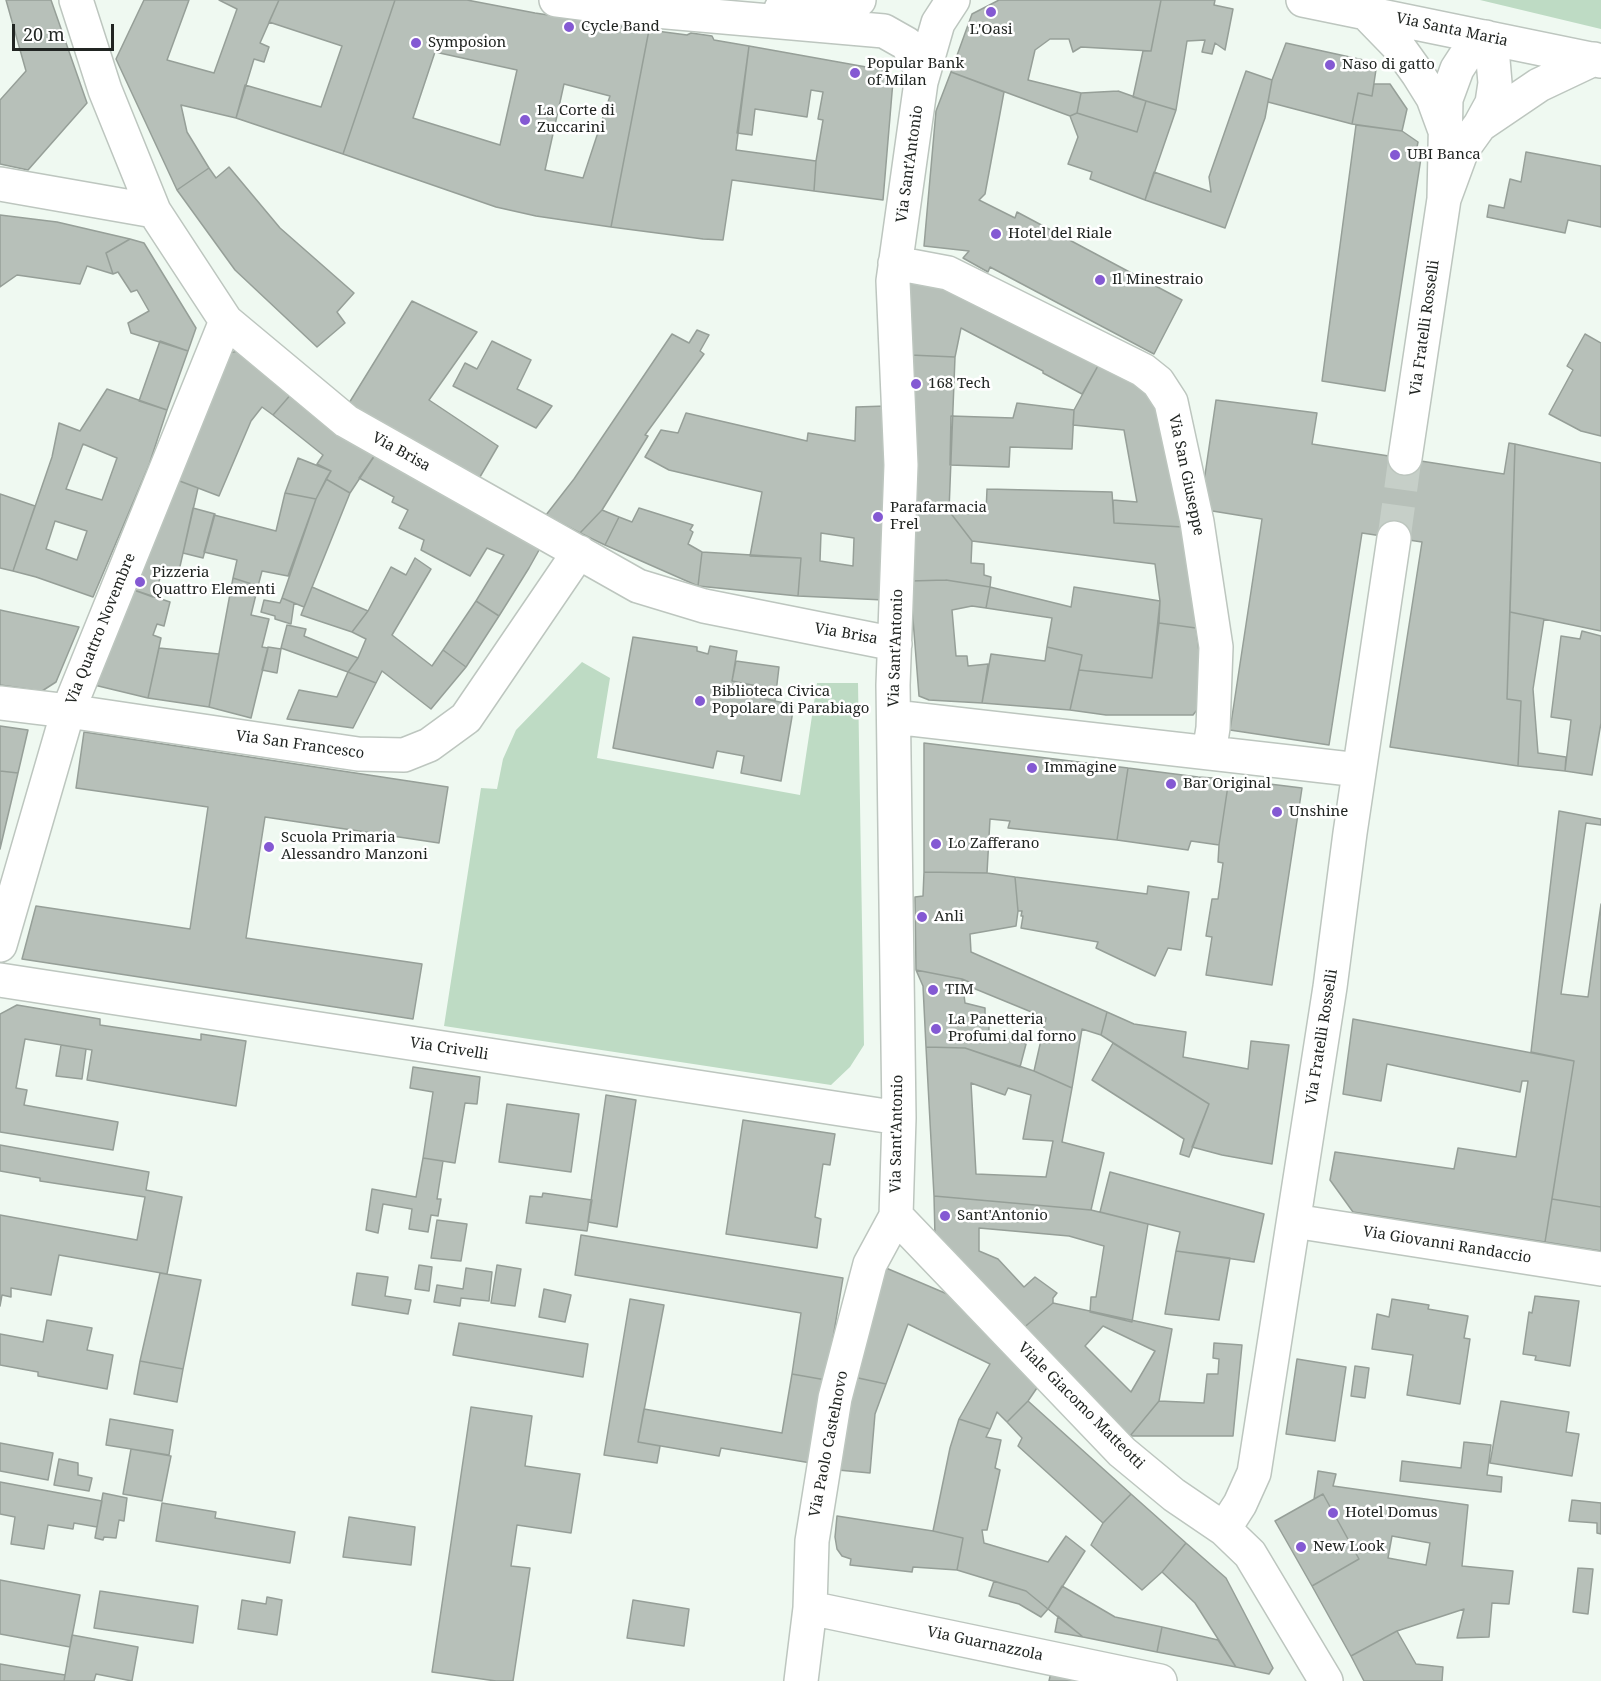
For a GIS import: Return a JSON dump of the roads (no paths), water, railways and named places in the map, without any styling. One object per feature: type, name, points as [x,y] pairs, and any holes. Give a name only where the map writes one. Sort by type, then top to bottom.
[{"type":"street","name":"Via Brisa","points":[[76,0],[105,90],[154,211],[226,321],[346,421],[638,586],[704,606],[896,644]]},
{"type":"street","points":[[556,0],[610,7],[706,8],[859,0]]},
{"type":"street","points":[[921,82],[939,23],[953,0]]},
{"type":"street","name":"Via Santa Maria","points":[[1303,0],[1597,60]]},
{"type":"street","points":[[706,8],[860,31],[884,31],[907,44],[920,66],[921,82]]},
{"type":"street","points":[[1365,12],[1398,46],[1418,74],[1433,98],[1444,129]]},
{"type":"street","name":"Via Fratelli Rosselli","points":[[1405,458],[1444,198],[1446,99],[1457,69],[1470,48],[1486,37],[1493,60],[1495,83],[1492,103],[1462,150],[1444,198]]},
{"type":"street","name":"Via Fratelli Rosselli","points":[[1480,125],[1539,85],[1597,60]]},
{"type":"street","name":"Via Sant'Antonio","points":[[896,1216],[899,1118],[894,717],[901,465],[893,281],[921,82]]},
{"type":"street","points":[[0,184],[154,211]]},
{"type":"street","name":"Via San Giuseppe","points":[[896,263],[948,273],[1143,370],[1158,382],[1171,402],[1197,522],[1216,647],[1213,728],[1209,753]]},
{"type":"street","name":"Via Quattro Novembre","points":[[0,945],[68,711],[226,321]]},
{"type":"street","name":"Via Fratelli Rosselli","points":[[1224,1529],[1240,1504],[1254,1473],[1330,987],[1359,770],[1394,538]]},
{"type":"street","name":"Via San Francesco","points":[[0,703],[358,754],[404,755],[429,745],[466,718],[579,552]]},
{"type":"street","points":[[894,717],[1359,770]]},
{"type":"street","name":"Via Crivelli","points":[[0,980],[899,1118]]},
{"type":"street","name":"Via Paolo Castelnovo","points":[[801,1681],[810,1608],[812,1541],[835,1398],[870,1264],[896,1216]]},
{"type":"street","name":"Viale Giacomo Matteotti","points":[[896,1216],[1122,1452],[1174,1495],[1224,1529],[1250,1554],[1326,1681]]},
{"type":"street","name":"Via Giovanni Randaccio","points":[[1294,1221],[1601,1269]]},
{"type":"street","name":"Via Guarnazzola","points":[[810,1608],[1160,1681]]},
{"type":"tunnel","points":[[1394,538],[1405,458]]},
{"type":"place","name":"L'Oasi","points":[[991,12]]},
{"type":"place","name":"Cycle Band","points":[[569,27]]},
{"type":"place","name":"Symposion","points":[[416,43]]},
{"type":"place","name":"Naso di gatto","points":[[1330,65]]},
{"type":"place","name":"Popular Bank of Milan","points":[[855,73]]},
{"type":"place","name":"La Corte di Zuccarini","points":[[525,120]]},
{"type":"place","name":"UBI Banca","points":[[1395,155]]},
{"type":"place","name":"Hotel del Riale","points":[[996,234]]},
{"type":"place","name":"Il Minestraio","points":[[1100,280]]},
{"type":"place","name":"168 Tech","points":[[916,384]]},
{"type":"place","name":"Parafarmacia Frel","points":[[878,517]]},
{"type":"place","name":"Pizzeria Quattro Elementi","points":[[140,582]]},
{"type":"place","name":"Biblioteca Civica Popolare di Parabiago","points":[[700,701]]},
{"type":"place","name":"Immagine","points":[[1032,768]]},
{"type":"place","name":"Bar Original","points":[[1171,784]]},
{"type":"place","name":"Unshine","points":[[1277,812]]},
{"type":"place","name":"Lo Zafferano","points":[[936,844]]},
{"type":"place","name":"Scuola Primaria Alessandro Manzoni","points":[[269,847]]},
{"type":"place","name":"Anli","points":[[922,917]]},
{"type":"place","name":"TIM","points":[[933,990]]},
{"type":"place","name":"La Panetteria Profumi dal forno","points":[[936,1029]]},
{"type":"place","name":"Sant'Antonio","points":[[945,1216]]},
{"type":"place","name":"Hotel Domus","points":[[1333,1513]]},
{"type":"place","name":"New Look","points":[[1301,1547]]}]
